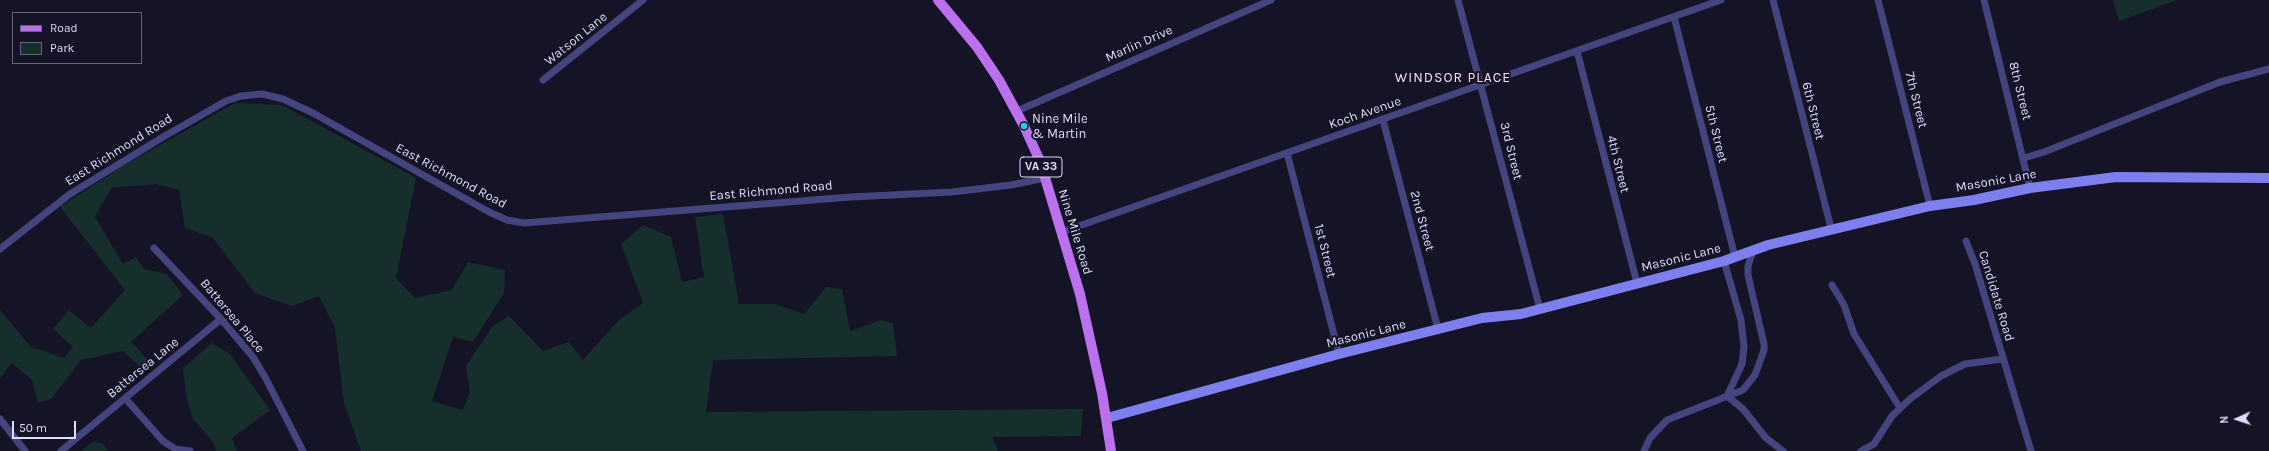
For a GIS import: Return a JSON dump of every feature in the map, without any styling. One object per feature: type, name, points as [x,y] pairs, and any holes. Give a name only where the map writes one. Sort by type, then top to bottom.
[{"type":"main road","name":"Nine Mile Road","points":[[938,0],[977,47],[1017,111],[1034,148],[1045,178],[1080,294],[1107,418],[1111,451]]},
{"type":"main road","name":"Masonic Lane","points":[[1107,418],[1339,354],[1482,318],[1521,314],[1724,261],[1831,228],[1930,206],[1974,200],[2030,188],[2116,177],[2269,178]]},
{"type":"street","name":"Watson Lane","points":[[543,80],[643,0]]},
{"type":"street","name":"Marlin Drive","points":[[1017,111],[1271,0]]},
{"type":"street","name":"3rd Street","points":[[1458,0],[1482,85],[1540,309]]},
{"type":"street","name":"Koch Avenue","points":[[1062,232],[1384,120],[1721,0]]},
{"type":"street","name":"6th Street","points":[[1773,0],[1831,228]]},
{"type":"street","name":"7th Street","points":[[1878,0],[1930,206]]},
{"type":"street","name":"8th Street","points":[[1984,0],[2024,158],[2030,188]]},
{"type":"street","name":"5th Street","points":[[1674,17],[1735,257]]},
{"type":"street","name":"4th Street","points":[[1577,51],[1637,283]]},
{"type":"street","name":"Masonic Lane","points":[[2024,158],[2044,152],[2220,82],[2269,69]]},
{"type":"street","name":"East Richmond Road","points":[[0,249],[74,191],[199,115],[226,101],[241,96],[262,94],[283,99],[313,113],[489,212],[507,220],[524,222],[851,197],[952,192],[1010,185],[1045,178]]},
{"type":"street","name":"2nd Street","points":[[1384,120],[1438,329]]},
{"type":"street","name":"1st Street","points":[[1287,153],[1339,354]]},
{"type":"street","name":"Candidate Road","points":[[1966,242],[1975,264],[2002,359],[2031,451]]},
{"type":"street","name":"Battersea Place","points":[[154,248],[221,319],[248,351],[265,377],[303,451]]},
{"type":"street","points":[[1644,451],[1650,438],[1667,420],[1743,390],[1755,375],[1764,350],[1764,337],[1748,275],[1748,266],[1753,251]]},
{"type":"street","points":[[1724,261],[1741,320],[1744,347],[1742,364],[1727,396]]},
{"type":"street","points":[[1832,285],[1844,305],[1854,334],[1900,408]]},
{"type":"street","name":"Battersea Lane","points":[[61,451],[221,319]]},
{"type":"street","name":"Candidate Road","points":[[1861,451],[1873,448],[1892,416],[1900,408],[1949,371],[1965,364],[2002,359]]},
{"type":"street","points":[[1727,396],[1743,409],[1766,438],[1783,451]]},
{"type":"street","points":[[125,398],[163,441],[175,449],[190,451]]},
{"type":"street","points":[[0,419],[25,451]]},
{"type":"green space","points":[[2113,0],[2177,0],[2119,21]]},
{"type":"green space","points":[[235,103],[282,105],[416,178],[396,278],[415,298],[452,290],[468,262],[505,270],[504,293],[473,342],[453,337],[432,401],[463,410],[470,391],[466,366],[493,326],[509,316],[543,351],[569,342],[583,360],[619,320],[643,303],[621,244],[643,225],[671,237],[682,282],[704,277],[695,217],[723,214],[739,304],[775,304],[804,314],[826,287],[842,289],[850,331],[881,320],[893,323],[897,356],[713,360],[706,412],[1083,409],[1081,436],[992,437],[998,451],[361,451],[344,403],[335,328],[319,296],[292,306],[255,293],[213,238],[185,228],[179,190],[156,184],[111,188],[95,217],[123,264],[136,257],[144,269],[167,274],[183,295],[131,342],[153,365],[144,371],[123,351],[81,360],[51,399],[38,403],[32,380],[12,363],[0,378],[0,310],[31,347],[64,358],[73,347],[53,329],[69,310],[91,328],[125,290],[60,207],[128,163]]},
{"type":"green space","points":[[212,343],[230,354],[270,410],[232,438],[237,451],[216,451],[213,442],[193,419],[187,400],[183,368]]},
{"type":"green space","points":[[94,441],[103,444],[108,451],[81,451]]},
{"type":"place","name":"Nine Mile & Martin","points":[[1024,126]]},
{"type":"district","name":"WINDSOR PLACE","points":[[1453,78]]}]
